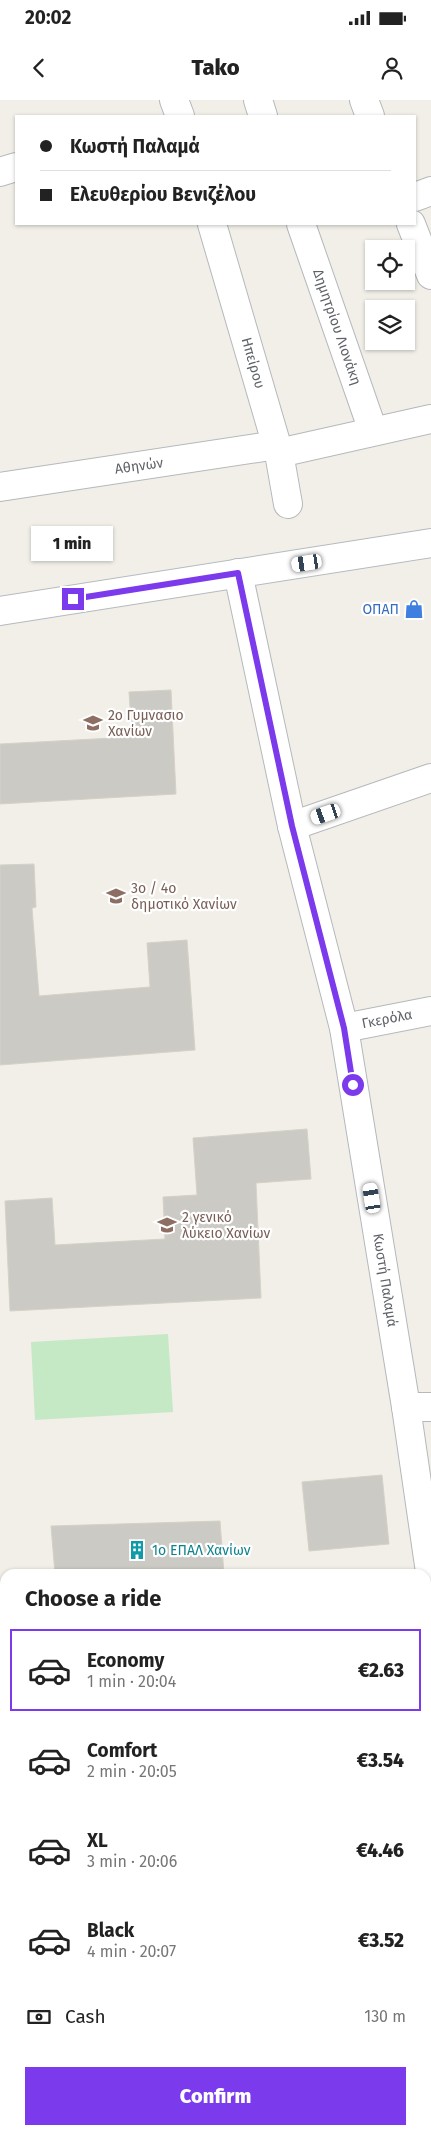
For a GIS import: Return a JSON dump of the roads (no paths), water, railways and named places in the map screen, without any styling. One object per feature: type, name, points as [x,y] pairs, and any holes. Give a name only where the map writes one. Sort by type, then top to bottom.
[{"type":"street","points":[[258,100],[263,115]]},
{"type":"street","points":[[364,100],[370,115]]},
{"type":"street","points":[[0,172],[15,167]]},
{"type":"street","points":[[416,197],[431,191]]},
{"type":"street","name":"Ηπείρου","points":[[212,225],[278,449],[288,504]]},
{"type":"street","name":"Δημητρίου Λιονάκη","points":[[301,225],[373,431]]},
{"type":"street","points":[[411,225],[431,275]]},
{"type":"street","name":"Αθηνών","points":[[0,487],[278,449],[431,419]]},
{"type":"street","points":[[0,611],[431,543]]},
{"type":"street","name":"Κωστή Παλαμά","points":[[238,573],[292,826],[344,1028],[418,1407],[430,1569]]},
{"type":"street","points":[[292,826],[430,781]]},
{"type":"street","name":"Γκερόλα","points":[[344,1028],[431,1011]]},
{"type":"place","name":"ΟΠΑΠ","points":[[414,609]]},
{"type":"place","name":"2ο Γυμνασιο Χανίων","points":[[93,723]]},
{"type":"place","name":"3ο / 4ο δημοτικό Χανίων","points":[[116,896]]},
{"type":"place","name":"2 γενικό λύκειο Χανίων","points":[[167,1225]]},
{"type":"place","name":"1ο ΕΠΑΛ Χανίων","points":[[137,1550]]}]
